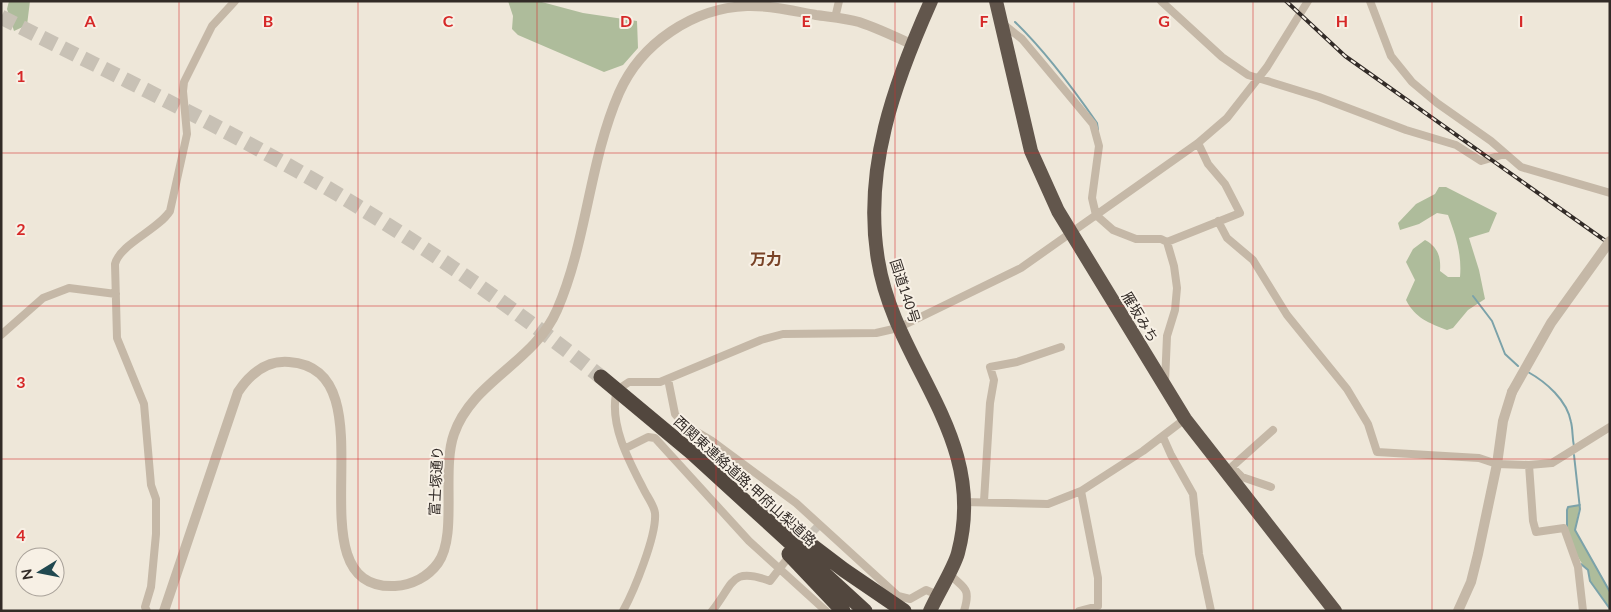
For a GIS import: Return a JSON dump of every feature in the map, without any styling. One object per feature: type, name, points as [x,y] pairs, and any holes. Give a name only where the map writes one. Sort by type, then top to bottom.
[{"type":"highway","name":"雁坂みち","points":[[996,1],[1031,151],[1041,177],[1070,233],[1185,419],[1229,470],[1335,611]]},
{"type":"highway","name":"国道140号","points":[[930,611],[958,555],[963,529],[964,502],[961,468],[954,440],[898,328],[884,289],[878,261],[874,184],[892,97],[911,44],[933,2]]},
{"type":"highway","name":"西関東連絡道路;甲府山梨道路","points":[[602,377],[691,452],[866,611]]},
{"type":"highway","points":[[691,452],[844,570],[904,611]]},
{"type":"highway","points":[[722,482],[842,611]]},
{"type":"street","points":[[147,611],[145,607],[151,587],[156,534],[156,499],[152,485],[144,404],[117,338],[116,258],[163,221],[170,210],[187,134],[184,82],[212,26],[235,1]]},
{"type":"street","points":[[835,18],[839,1]]},
{"type":"street","points":[[1160,1],[1222,57],[1248,75],[1319,97],[1432,139],[1456,145],[1481,161],[1505,154]]},
{"type":"street","points":[[623,386],[629,382],[647,383],[668,379],[761,340],[783,334],[876,333],[898,328],[1021,268],[1198,143],[1227,118],[1258,79],[1308,1]]},
{"type":"street","points":[[1370,1],[1383,31],[1386,45],[1399,67],[1437,103],[1520,167],[1610,193]]},
{"type":"street","name":"富士塚通り","points":[[164,611],[238,392],[256,372],[272,363],[283,361],[298,362],[321,374],[330,384],[335,397],[338,410],[343,542],[352,565],[362,576],[387,586],[415,583],[439,563],[446,545],[448,469],[455,431],[477,395],[531,350],[556,312],[567,283],[598,158],[618,94],[634,66],[674,28],[726,8],[763,6],[858,22],[911,44]]},
{"type":"street","points":[[1002,23],[1022,39],[1093,124],[1099,146],[1092,198],[1096,215],[1113,230],[1136,240],[1161,239],[1167,242],[1174,266],[1177,288],[1175,310],[1167,336],[1165,388]]},
{"type":"street","points":[[1167,242],[1240,213],[1225,184],[1208,164],[1198,143]]},
{"type":"street","points":[[1218,221],[1227,238],[1253,260],[1287,315],[1347,389],[1368,424],[1377,452],[1479,458],[1497,464],[1529,465],[1552,463],[1610,427]]},
{"type":"street","points":[[1458,611],[1471,582],[1497,464],[1503,421],[1512,392],[1551,323],[1610,241]]},
{"type":"street","points":[[1,335],[43,298],[69,288],[116,294]]},
{"type":"street","points":[[984,501],[990,403],[994,380],[990,367],[1017,362],[1061,347]]},
{"type":"street","points":[[668,379],[675,414],[685,425],[712,441],[796,502],[898,596],[910,598],[926,590],[938,594]]},
{"type":"street","points":[[616,394],[614,407],[617,424],[632,466],[655,512],[644,562],[623,611]]},
{"type":"street","points":[[964,502],[1048,504],[1081,491],[1185,419]]},
{"type":"street","points":[[1271,488],[1229,470],[1273,430]]},
{"type":"street","points":[[1163,436],[1171,455],[1193,494],[1199,554],[1211,611]]},
{"type":"street","points":[[626,448],[648,437],[655,438],[749,541],[826,611]]},
{"type":"street","points":[[1529,465],[1533,521],[1536,532],[1564,528],[1578,567],[1583,611]]},
{"type":"street","points":[[1079,611],[1098,606],[1098,578],[1081,491]]},
{"type":"street","points":[[712,611],[732,580],[740,576],[754,574],[770,581],[787,559]]},
{"type":"street","points":[[948,572],[967,592],[969,598],[964,611]]},
{"type":"green space","points":[[9,1],[30,1],[27,25],[14,31],[7,9]]},
{"type":"green space","points":[[508,1],[538,1],[583,13],[637,21],[638,48],[623,65],[604,72],[518,35],[512,29],[513,16]]},
{"type":"green space","points":[[1439,187],[1446,187],[1497,213],[1489,232],[1469,238],[1479,270],[1485,299],[1468,310],[1453,328],[1447,330],[1418,316],[1406,300],[1415,280],[1406,262],[1413,249],[1425,240],[1438,253],[1440,271],[1448,277],[1460,277],[1458,246],[1448,215],[1437,213],[1419,224],[1400,230],[1398,223],[1416,204],[1435,194]]},
{"type":"green space","points":[[1580,505],[1575,530],[1610,591],[1610,609],[1590,581],[1588,570],[1579,558],[1568,531],[1566,513],[1568,507]]},
{"type":"waterway","points":[[1015,22],[1037,45],[1068,83],[1097,123],[1098,130]]},
{"type":"waterway","points":[[1473,296],[1492,321],[1505,354],[1518,366]]},
{"type":"waterway","points":[[1528,372],[1555,392],[1565,406],[1571,422],[1574,446]]},
{"type":"waterway","points":[[1574,455],[1580,509],[1575,530],[1610,592]]},
{"type":"waterway","points":[[1567,527],[1568,507],[1580,505]]},
{"type":"waterway","points":[[1581,564],[1588,570],[1590,581],[1610,609]]},
{"type":"tunnel","points":[[1,17],[158,96],[350,201],[461,273],[601,377]]},
{"type":"tunnel","points":[[804,541],[820,524]]},
{"type":"railway","points":[[1286,1],[1345,56],[1610,244]]},
{"type":"district","name":"万力","points":[[766,259]]}]
